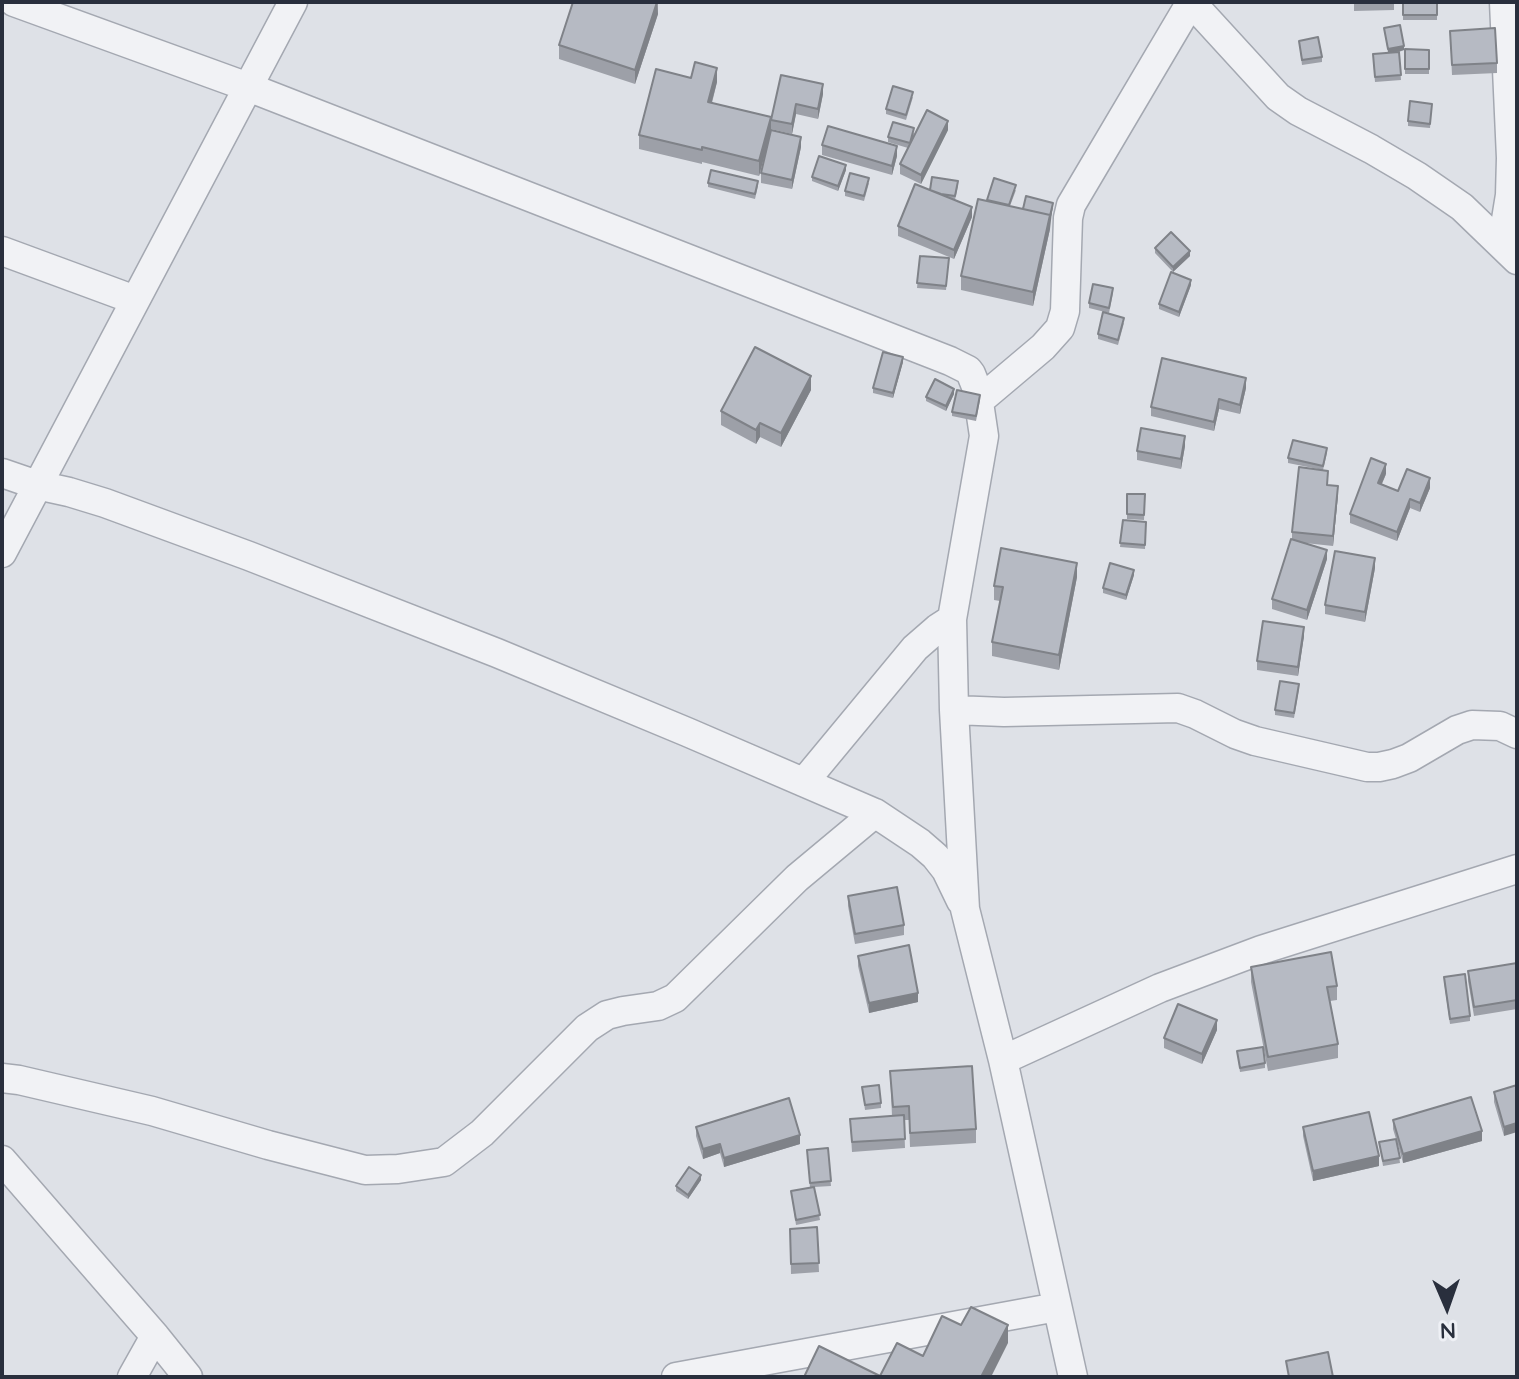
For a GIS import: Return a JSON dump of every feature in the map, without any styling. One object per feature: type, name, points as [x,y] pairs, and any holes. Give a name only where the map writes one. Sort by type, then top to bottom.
[{"type":"street","points":[[14,2],[248,87],[960,365],[971,374],[984,436],[952,619],[965,909],[1003,1060],[1073,1377]]},
{"type":"street","points":[[2,553],[293,2]]},
{"type":"street","points":[[979,401],[1043,347],[1060,328],[1065,311],[1071,205],[1191,2],[1278,97],[1417,176],[1462,207],[1509,252]]},
{"type":"street","points":[[1504,2],[1511,158],[1509,252]]},
{"type":"street","points":[[2,251],[135,300]]},
{"type":"street","points":[[2,473],[105,503],[277,566],[512,659],[875,813],[935,856],[946,870],[965,909]]},
{"type":"street","points":[[804,782],[915,648],[952,619]]},
{"type":"street","points":[[954,710],[1004,712],[1178,708],[1255,741],[1367,767],[1379,767],[1409,758],[1457,730],[1472,725],[1500,726],[1517,734]]},
{"type":"street","points":[[2,1078],[152,1111],[365,1170],[444,1162],[482,1133],[587,1028],[607,1015],[658,1006],[675,998],[797,878],[875,813]]},
{"type":"street","points":[[1003,1060],[1175,982],[1261,950],[1517,869]]},
{"type":"street","points":[[2,1160],[188,1377]]},
{"type":"street","points":[[676,1377],[1057,1307]]},
{"type":"street","points":[[132,1377],[155,1336]]},
{"type":"building","points":[[573,2],[657,2],[635,70],[559,45]]},
{"type":"building","points":[[1403,2],[1437,2],[1437,15],[1403,15]]},
{"type":"building","points":[[1400,25],[1404,46],[1388,49],[1384,28]]},
{"type":"building","points":[[1495,28],[1497,63],[1452,65],[1450,31]]},
{"type":"building","points":[[1318,37],[1322,57],[1302,60],[1299,41]]},
{"type":"building","points":[[1405,49],[1429,50],[1429,69],[1405,69]]},
{"type":"building","points":[[1399,52],[1401,75],[1375,77],[1373,54]]},
{"type":"building","points":[[695,62],[717,68],[708,102],[771,117],[759,161],[639,135],[656,69],[691,78]]},
{"type":"building","points":[[781,75],[823,84],[818,109],[796,104],[792,124],[771,120]]},
{"type":"building","points":[[893,86],[913,92],[906,115],[886,109]]},
{"type":"building","points":[[1410,101],[1432,104],[1430,124],[1408,121]]},
{"type":"building","points":[[927,110],[948,121],[921,175],[900,164]]},
{"type":"building","points":[[893,122],[914,128],[910,143],[888,137]]},
{"type":"building","points":[[828,126],[897,146],[892,166],[822,145]]},
{"type":"building","points":[[771,130],[801,137],[792,180],[761,173]]},
{"type":"building","points":[[819,156],[846,165],[838,186],[812,177]]},
{"type":"building","points":[[711,170],[758,181],[755,194],[708,183]]},
{"type":"building","points":[[850,173],[869,178],[864,196],[845,191]]},
{"type":"building","points":[[932,177],[958,181],[955,196],[930,190]]},
{"type":"building","points":[[994,178],[1016,185],[1009,205],[987,200]]},
{"type":"building","points":[[915,184],[972,207],[954,250],[898,226]]},
{"type":"building","points":[[1026,196],[1053,203],[1050,216],[1023,209]]},
{"type":"building","points":[[978,199],[1050,215],[1033,292],[961,276]]},
{"type":"building","points":[[1171,232],[1190,251],[1173,267],[1155,248]]},
{"type":"building","points":[[920,256],[949,258],[946,286],[917,283]]},
{"type":"building","points":[[1171,272],[1191,280],[1179,312],[1159,304]]},
{"type":"building","points":[[1093,284],[1113,288],[1109,308],[1089,303]]},
{"type":"building","points":[[1103,312],[1124,318],[1118,340],[1098,334]]},
{"type":"building","points":[[755,347],[811,376],[781,433],[760,423],[756,430],[721,411]]},
{"type":"building","points":[[883,352],[903,357],[893,393],[873,388]]},
{"type":"building","points":[[1162,358],[1246,378],[1240,405],[1219,399],[1214,422],[1151,407]]},
{"type":"building","points":[[935,379],[954,389],[946,406],[926,397]]},
{"type":"building","points":[[957,390],[980,395],[976,416],[952,412]]},
{"type":"building","points":[[1141,428],[1185,436],[1181,459],[1137,451]]},
{"type":"building","points":[[1293,440],[1327,448],[1323,466],[1288,458]]},
{"type":"building","points":[[1371,458],[1386,464],[1378,483],[1398,491],[1407,469],[1430,478],[1420,503],[1410,499],[1397,532],[1350,514]]},
{"type":"building","points":[[1299,467],[1328,471],[1327,485],[1338,486],[1333,536],[1292,532]]},
{"type":"building","points":[[1127,494],[1145,494],[1144,515],[1127,514]]},
{"type":"building","points":[[1123,520],[1146,522],[1145,545],[1120,543]]},
{"type":"building","points":[[1291,539],[1327,550],[1307,610],[1272,599]]},
{"type":"building","points":[[1001,548],[1077,563],[1059,655],[992,642],[1003,587],[994,586]]},
{"type":"building","points":[[1335,551],[1375,558],[1365,612],[1325,605]]},
{"type":"building","points":[[1110,563],[1134,570],[1126,595],[1103,588]]},
{"type":"building","points":[[1263,621],[1304,627],[1298,667],[1257,661]]},
{"type":"building","points":[[1280,681],[1299,684],[1294,713],[1275,710]]},
{"type":"building","points":[[897,887],[904,925],[855,934],[848,896]]},
{"type":"building","points":[[909,945],[918,993],[869,1003],[858,956]]},
{"type":"building","points":[[1331,952],[1337,986],[1327,987],[1338,1044],[1268,1057],[1251,967]]},
{"type":"building","points":[[1517,963],[1517,1000],[1474,1007],[1468,971]]},
{"type":"building","points":[[1465,974],[1470,1016],[1450,1019],[1444,977]]},
{"type":"building","points":[[1178,1004],[1217,1020],[1202,1054],[1164,1038]]},
{"type":"building","points":[[1263,1047],[1265,1063],[1240,1068],[1237,1051]]},
{"type":"building","points":[[972,1066],[976,1129],[910,1133],[909,1106],[893,1107],[890,1071]]},
{"type":"building","points":[[879,1085],[881,1103],[865,1105],[862,1087]]},
{"type":"building","points":[[1517,1085],[1517,1123],[1504,1127],[1494,1092]]},
{"type":"building","points":[[1471,1097],[1482,1131],[1403,1154],[1393,1120]]},
{"type":"building","points":[[789,1098],[800,1135],[724,1158],[720,1144],[703,1149],[696,1127]]},
{"type":"building","points":[[1369,1112],[1379,1156],[1313,1171],[1303,1127]]},
{"type":"building","points":[[904,1115],[905,1139],[852,1142],[850,1119]]},
{"type":"building","points":[[1396,1139],[1400,1158],[1383,1161],[1379,1142]]},
{"type":"building","points":[[828,1148],[831,1181],[810,1183],[807,1150]]},
{"type":"building","points":[[689,1167],[701,1175],[688,1195],[676,1186]]},
{"type":"building","points":[[814,1187],[820,1215],[796,1220],[791,1191]]},
{"type":"building","points":[[817,1227],[819,1263],[791,1264],[790,1229]]},
{"type":"building","points":[[971,1307],[1008,1325],[981,1377],[804,1377],[819,1346],[880,1376],[897,1343],[923,1356],[942,1316],[961,1325]]},
{"type":"building","points":[[1328,1352],[1333,1377],[1289,1377],[1286,1361]]}]
